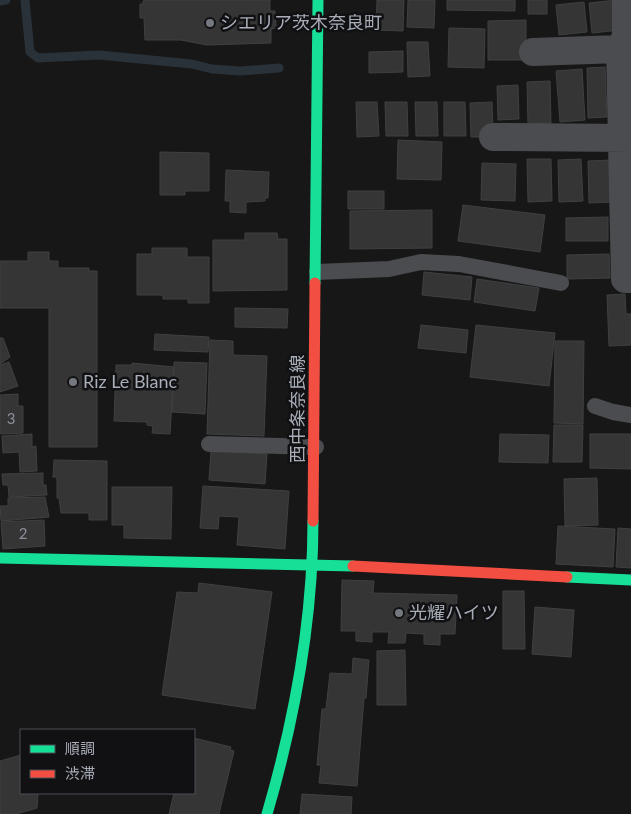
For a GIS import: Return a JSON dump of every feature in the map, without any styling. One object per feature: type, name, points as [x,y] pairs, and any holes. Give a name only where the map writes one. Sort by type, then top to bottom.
[{"type":"street","name":"西中条奈良線","points":[[267,814],[287,738],[305,653],[314,565],[318,0]]},
{"type":"street","points":[[626,0],[626,36],[620,49],[626,138],[625,279],[631,279]]},
{"type":"street","points":[[533,52],[620,49]]},
{"type":"street","points":[[493,137],[626,138]]},
{"type":"street","points":[[0,558],[314,565],[631,580]]},
{"type":"lane","points":[[317,272],[389,269],[420,262],[459,264],[561,283]]},
{"type":"lane","points":[[595,406],[631,415]]},
{"type":"lane","points":[[209,444],[316,447]]},
{"type":"building","name":"シエリア茨木奈良町","points":[[147,0],[270,0],[270,11],[275,11],[276,28],[271,29],[271,43],[207,45],[181,40],[145,40],[144,18],[140,18],[140,4]]},
{"type":"building","points":[[377,0],[404,0],[403,31],[376,30]]},
{"type":"building","points":[[408,0],[435,0],[434,28],[407,27]]},
{"type":"building","points":[[447,0],[515,0],[515,11],[447,10]]},
{"type":"building","points":[[528,0],[547,0],[547,14],[528,14]]},
{"type":"building","points":[[617,0],[620,30],[592,33],[589,3]]},
{"type":"building","points":[[584,2],[587,32],[559,35],[556,5]]},
{"type":"building","points":[[526,20],[526,60],[488,60],[488,21]]},
{"type":"building","points":[[449,28],[485,29],[484,68],[448,67]]},
{"type":"building","points":[[407,42],[428,42],[430,76],[408,77]]},
{"type":"building","points":[[403,51],[403,72],[369,73],[369,52]]},
{"type":"building","points":[[605,67],[607,117],[588,118],[587,68]]},
{"type":"building","points":[[582,69],[585,120],[560,122],[556,71]]},
{"type":"building","points":[[550,81],[551,123],[528,124],[527,82]]},
{"type":"building","points":[[518,85],[519,119],[498,120],[497,86]]},
{"type":"building","points":[[356,102],[377,102],[379,136],[357,137]]},
{"type":"building","points":[[385,102],[407,102],[408,136],[386,136]]},
{"type":"building","points":[[415,102],[437,102],[438,136],[416,136]]},
{"type":"building","points":[[444,102],[465,102],[466,136],[444,136]]},
{"type":"building","points":[[492,102],[493,137],[471,137],[470,103]]},
{"type":"building","points":[[398,140],[442,142],[441,180],[397,179]]},
{"type":"building","points":[[160,152],[209,153],[209,191],[185,191],[185,195],[160,195]]},
{"type":"building","points":[[527,159],[551,159],[552,201],[528,202]]},
{"type":"building","points":[[581,159],[583,201],[559,202],[558,160]]},
{"type":"building","points":[[612,160],[613,202],[589,203],[588,161]]},
{"type":"building","points":[[482,163],[516,164],[515,201],[481,200]]},
{"type":"building","points":[[226,170],[269,172],[268,198],[265,198],[265,201],[246,202],[246,213],[230,212],[230,201],[225,201]]},
{"type":"building","points":[[348,191],[384,191],[384,209],[348,209]]},
{"type":"building","points":[[463,205],[545,215],[540,252],[458,241]]},
{"type":"building","points":[[432,210],[432,248],[350,249],[350,211]]},
{"type":"building","points":[[608,217],[608,241],[566,241],[566,218]]},
{"type":"building","points":[[245,233],[277,233],[278,239],[287,239],[287,290],[213,291],[213,240],[245,240]]},
{"type":"building","points":[[152,248],[187,248],[187,257],[209,257],[209,303],[188,303],[188,299],[163,299],[163,295],[137,295],[137,254],[152,254]]},
{"type":"building","name":"Riz Le Blanc","points":[[28,252],[49,252],[49,261],[58,261],[58,268],[89,268],[89,271],[97,271],[97,447],[49,447],[49,308],[0,308],[0,261],[28,261]]},
{"type":"building","points":[[609,254],[610,278],[567,279],[567,255]]},
{"type":"building","points":[[424,272],[472,277],[470,300],[422,295]]},
{"type":"building","points":[[477,279],[539,288],[535,311],[474,302]]},
{"type":"building","points":[[625,294],[626,314],[631,314],[631,345],[609,346],[607,295]]},
{"type":"building","points":[[235,308],[288,309],[287,328],[235,327]]},
{"type":"building","points":[[421,325],[468,330],[466,353],[418,348]]},
{"type":"building","points":[[476,325],[555,333],[549,386],[470,377]]},
{"type":"building","points":[[155,334],[209,337],[208,352],[154,350]]},
{"type":"building","points":[[0,338],[3,338],[10,357],[0,364]]},
{"type":"building","points":[[210,340],[233,341],[233,355],[267,356],[264,436],[207,434]]},
{"type":"building","points":[[555,341],[584,341],[583,424],[554,423]]},
{"type":"building","points":[[9,362],[18,386],[0,392],[0,365]]},
{"type":"building","points":[[174,362],[207,363],[205,414],[172,412]]},
{"type":"building","points":[[132,363],[174,367],[170,434],[152,433],[153,426],[147,425],[147,422],[114,421],[116,365],[132,365]]},
{"type":"building","points":[[18,394],[18,406],[23,406],[23,433],[0,434],[0,395]]},
{"type":"building","points":[[554,425],[583,425],[582,462],[553,462]]},
{"type":"building","points":[[32,434],[32,447],[36,446],[37,471],[20,472],[19,452],[3,453],[2,436]]},
{"type":"building","points":[[500,434],[549,435],[548,463],[499,462]]},
{"type":"building","points":[[590,434],[631,434],[631,469],[590,468]]},
{"type":"building","points":[[211,450],[267,454],[265,484],[209,480]]},
{"type":"building","points":[[54,460],[107,461],[107,520],[89,520],[89,513],[61,513],[59,498],[57,498],[57,477],[53,477]]},
{"type":"building","points":[[43,473],[43,485],[46,485],[47,495],[9,497],[8,485],[3,485],[2,474]]},
{"type":"building","points":[[597,478],[598,525],[565,526],[564,479]]},
{"type":"building","points":[[203,486],[289,491],[285,549],[237,545],[239,517],[219,516],[218,529],[200,528]]},
{"type":"building","points":[[112,487],[172,487],[171,539],[124,538],[124,525],[112,525]]},
{"type":"building","points":[[45,497],[49,517],[1,521],[0,506],[8,506],[8,498]]},
{"type":"building","points":[[44,520],[45,546],[3,549],[1,522]]},
{"type":"building","points":[[558,526],[615,529],[613,567],[556,564]]},
{"type":"building","points":[[618,528],[631,529],[631,568],[616,567]]},
{"type":"building","name":"光耀ハイツ","points":[[342,580],[374,581],[373,593],[457,595],[455,634],[440,634],[440,645],[424,644],[424,634],[406,633],[405,643],[388,643],[389,632],[372,632],[372,642],[356,641],[356,631],[341,631]]},
{"type":"building","points":[[199,583],[272,592],[255,709],[162,695],[177,592],[198,593]]},
{"type":"building","points":[[503,591],[524,591],[525,649],[503,649]]},
{"type":"building","points":[[535,607],[574,610],[571,657],[532,654]]},
{"type":"building","points":[[405,650],[406,705],[377,705],[377,651]]},
{"type":"building","points":[[353,658],[369,660],[357,786],[319,783],[321,765],[317,765],[322,709],[326,709],[330,673],[352,674]]},
{"type":"building","points":[[195,738],[231,747],[230,750],[234,751],[219,814],[169,814],[174,794],[195,794]]},
{"type":"building","points":[[20,755],[20,794],[38,794],[37,808],[16,814],[0,814],[0,761]]},
{"type":"building","points":[[302,794],[352,797],[351,814],[300,814]]},
{"type":"waterway","points":[[0,1],[6,0]]},
{"type":"waterway","points":[[25,0],[30,52],[38,58],[99,55],[192,64],[212,69],[240,71],[279,68]]},
{"type":"traffic: fast","points":[[315,283],[318,0]]},
{"type":"traffic: fast","points":[[267,814],[286,742],[301,669],[310,595],[313,521]]},
{"type":"traffic: fast","points":[[0,558],[353,566]]},
{"type":"traffic: fast","points":[[567,577],[631,580]]},
{"type":"traffic: jam","points":[[313,521],[315,283]]},
{"type":"traffic: jam","points":[[353,566],[567,577]]},
{"type":"place","name":"シエリア茨木奈良町","points":[[210,23]]},
{"type":"place","name":"Riz Le Blanc","points":[[73,382]]},
{"type":"place","name":"光耀ハイツ","points":[[399,613]]}]
